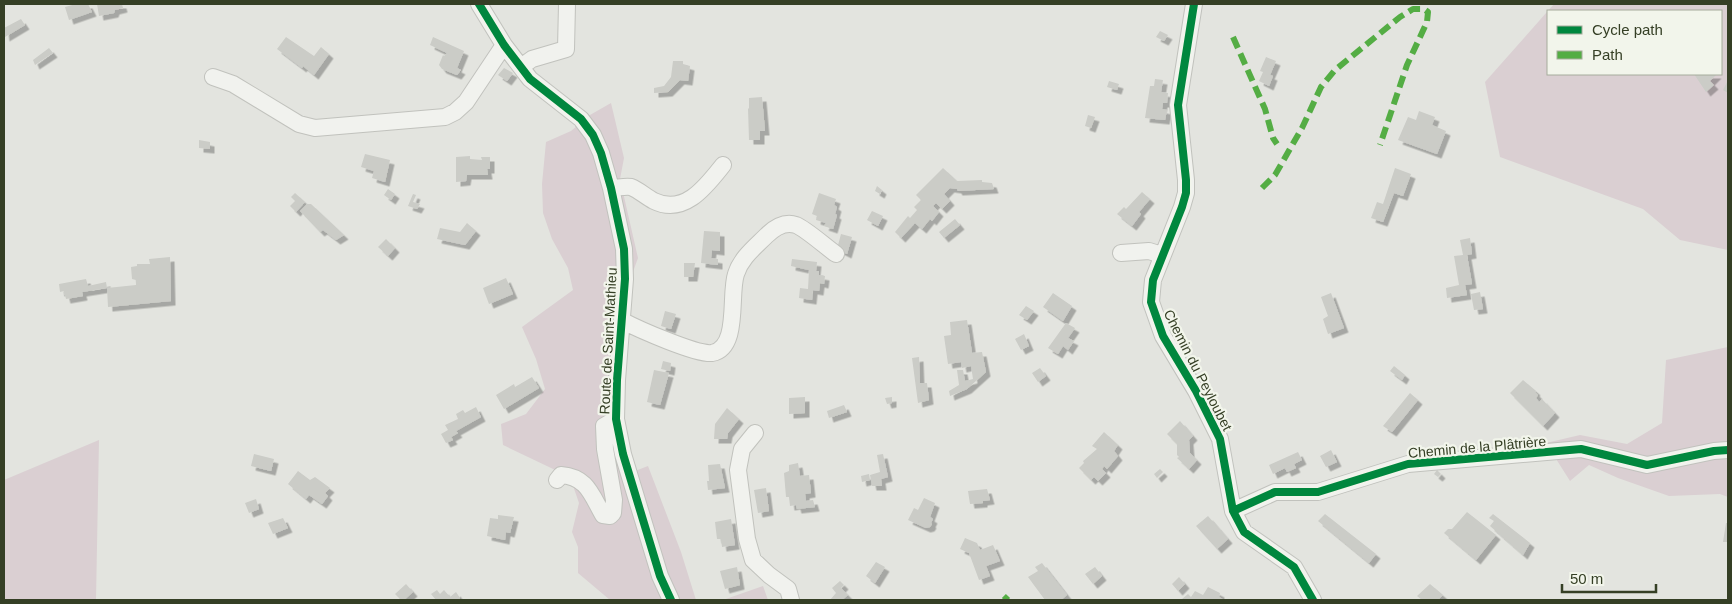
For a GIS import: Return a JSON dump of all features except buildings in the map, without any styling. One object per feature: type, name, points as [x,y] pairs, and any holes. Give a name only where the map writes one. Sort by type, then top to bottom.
[{"type":"street","name":"Route de Saint-Mathieu","points":[[479,4],[504,45],[530,79],[581,119],[593,135],[601,153],[611,188],[624,249],[626,279],[617,380],[616,419],[623,454],[660,576],[671,600]]},
{"type":"street","points":[[521,67],[532,58],[566,49],[567,4]]},
{"type":"street","name":"Chemin du Peyloubet","points":[[1194,4],[1178,105],[1186,193],[1153,280],[1151,302],[1163,336],[1196,391],[1220,439],[1233,511],[1244,532],[1294,567],[1314,600]]},
{"type":"street","points":[[212,77],[232,84],[300,124],[315,128],[445,117],[455,112],[466,102],[504,45]]},
{"type":"street","points":[[611,188],[630,187],[656,202],[671,204],[687,201],[702,190],[723,165]]},
{"type":"street","points":[[623,321],[650,334],[696,350],[712,353],[725,345],[730,333],[735,276],[741,261],[774,229],[785,224],[797,225],[836,254]]},
{"type":"street","points":[[1120,253],[1149,251],[1162,255]]},
{"type":"street","points":[[557,480],[561,475],[573,476],[582,482],[603,515],[610,516],[614,513],[614,500],[604,449],[604,426],[616,419]]},
{"type":"street","points":[[755,433],[742,449],[738,470],[744,525],[753,560],[788,589],[791,600]]},
{"type":"street","name":"Chemin de la Plâtrière","points":[[1233,511],[1275,492],[1318,492],[1408,464],[1581,449],[1647,464],[1728,450]]},
{"type":"shaded area","points":[[1554,4],[1728,4],[1728,250],[1680,240],[1643,209],[1500,157],[1485,82],[1547,12],[1547,75],[1722,75],[1722,10],[1549,10]]},
{"type":"shaded area","points":[[611,103],[624,158],[620,179],[638,258],[617,316],[622,476],[648,466],[681,552],[696,600],[610,600],[578,573],[578,547],[572,532],[579,503],[570,477],[503,445],[501,424],[526,414],[545,389],[536,359],[522,327],[573,290],[568,268],[552,239],[543,213],[542,184],[546,142],[571,131],[590,115]]},
{"type":"shaded area","points":[[1728,347],[1728,497],[1720,494],[1669,496],[1618,478],[1589,465],[1570,481],[1546,443],[1580,435],[1627,444],[1662,423],[1666,360]]},
{"type":"shaded area","points":[[99,440],[96,600],[4,600],[4,480]]},
{"type":"shaded area","points":[[763,586],[768,600],[723,600]]},
{"type":"marked path","points":[[1262,188],[1275,175],[1302,128],[1321,87],[1335,70],[1400,17],[1413,9],[1424,9],[1428,12],[1427,22],[1407,65],[1380,145]]},
{"type":"marked path","points":[[1233,37],[1265,109],[1273,138],[1277,144]]},
{"type":"marked path","points":[[1004,600],[1008,596]]},
{"type":"cycle path","points":[[479,4],[504,45],[530,79],[581,119],[593,135],[601,153],[611,188],[624,249],[625,279],[617,380],[616,419],[623,454],[660,576],[671,600]]},
{"type":"cycle path","points":[[1194,4],[1178,105],[1186,193],[1153,280],[1151,302],[1163,336],[1196,391],[1220,439],[1233,511],[1244,532],[1294,567],[1313,600]]},
{"type":"cycle path","points":[[1233,511],[1275,492],[1318,492],[1408,464],[1581,449],[1647,465],[1714,451],[1728,450]]}]
